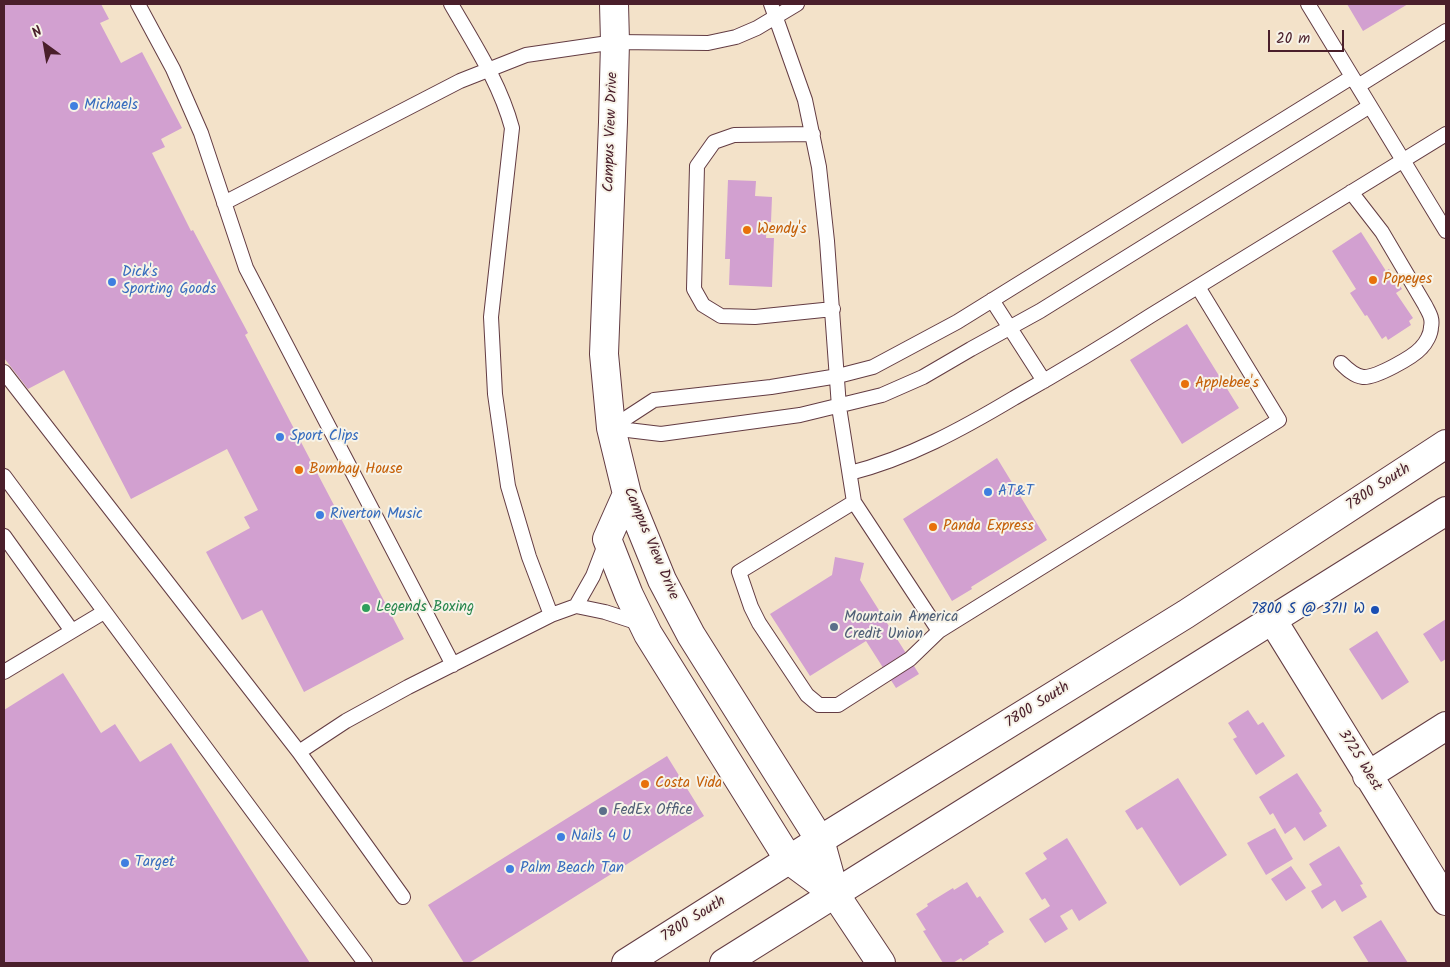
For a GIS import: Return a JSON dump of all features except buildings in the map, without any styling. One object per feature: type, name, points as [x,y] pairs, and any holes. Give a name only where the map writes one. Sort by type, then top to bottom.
[{"type":"street","name":"Campus View Drive","points":[[614,4],[615,42],[604,354],[610,428],[627,494],[662,580],[691,635],[820,840],[835,894]]},
{"type":"street","name":"7800 South","points":[[626,963],[820,840],[1186,614],[1446,444]]},
{"type":"street","points":[[627,494],[607,539],[629,596],[644,624],[678,683],[789,860],[835,894],[881,963]]},
{"type":"street","points":[[724,963],[1446,512]]},
{"type":"street","name":"3725 West","points":[[1272,621],[1446,901]]},
{"type":"street","points":[[1367,776],[1446,726]]},
{"type":"lane","points":[[138,4],[173,69],[198,125],[246,268],[453,665]]},
{"type":"lane","points":[[451,4],[489,68],[506,104],[512,128],[491,317],[496,394],[508,486],[529,557],[551,616]]},
{"type":"lane","points":[[224,203],[460,81],[526,55],[615,42],[708,43],[736,37],[757,28],[773,10],[797,4]]},
{"type":"lane","points":[[1308,4],[1446,231]]},
{"type":"lane","points":[[773,10],[805,100],[813,134],[824,204],[839,407],[854,502],[939,631]]},
{"type":"lane","points":[[610,428],[654,400],[771,387],[873,368],[913,347],[992,300],[1355,81],[1446,31]]},
{"type":"lane","points":[[610,428],[661,434],[800,415],[882,395],[923,378],[1048,306],[1370,106]]},
{"type":"lane","points":[[813,134],[734,135],[714,142],[697,166],[694,289],[703,305],[721,316],[755,316],[833,309]]},
{"type":"lane","points":[[850,473],[873,467],[922,449],[974,422],[1076,363],[1446,134]]},
{"type":"lane","points":[[1341,363],[1352,373],[1363,377],[1374,376],[1421,348],[1432,328],[1432,318],[1382,232],[1351,192]]},
{"type":"lane","points":[[854,502],[739,572],[759,623],[807,695],[819,705],[838,705],[910,658],[939,631],[1279,420],[1198,287]]},
{"type":"lane","points":[[992,300],[1044,381]]},
{"type":"lane","points":[[4,372],[299,752],[403,897]]},
{"type":"lane","points":[[4,476],[365,963]]},
{"type":"lane","points":[[4,536],[72,631]]},
{"type":"lane","points":[[576,606],[593,576],[607,539]]},
{"type":"lane","points":[[299,752],[346,721],[453,665],[551,616],[576,606],[605,612],[644,624]]},
{"type":"lane","points":[[4,672],[104,612]]},
{"type":"place","name":"Michaels","points":[[74,106]]},
{"type":"place","name":"Wendy's","points":[[747,230]]},
{"type":"place","name":"Popeyes","points":[[1373,280]]},
{"type":"place","name":"Dick's Sporting Goods","points":[[112,282]]},
{"type":"place","name":"Applebee's","points":[[1185,384]]},
{"type":"place","name":"Sport Clips","points":[[280,437]]},
{"type":"place","name":"Bombay House","points":[[299,470]]},
{"type":"place","name":"AT&T","points":[[988,492]]},
{"type":"place","name":"Riverton Music","points":[[320,515]]},
{"type":"place","name":"Panda Express","points":[[933,527]]},
{"type":"place","name":"Legends Boxing","points":[[366,608]]},
{"type":"place","name":"7800 S @ 3711 W","points":[[1375,610]]},
{"type":"place","name":"Mountain America Credit Union","points":[[834,627]]},
{"type":"place","name":"Costa Vida","points":[[645,784]]},
{"type":"place","name":"FedEx Office","points":[[603,811]]},
{"type":"place","name":"Nails 4 U","points":[[561,837]]},
{"type":"place","name":"Target","points":[[125,863]]},
{"type":"place","name":"Palm Beach Tan","points":[[510,869]]}]
